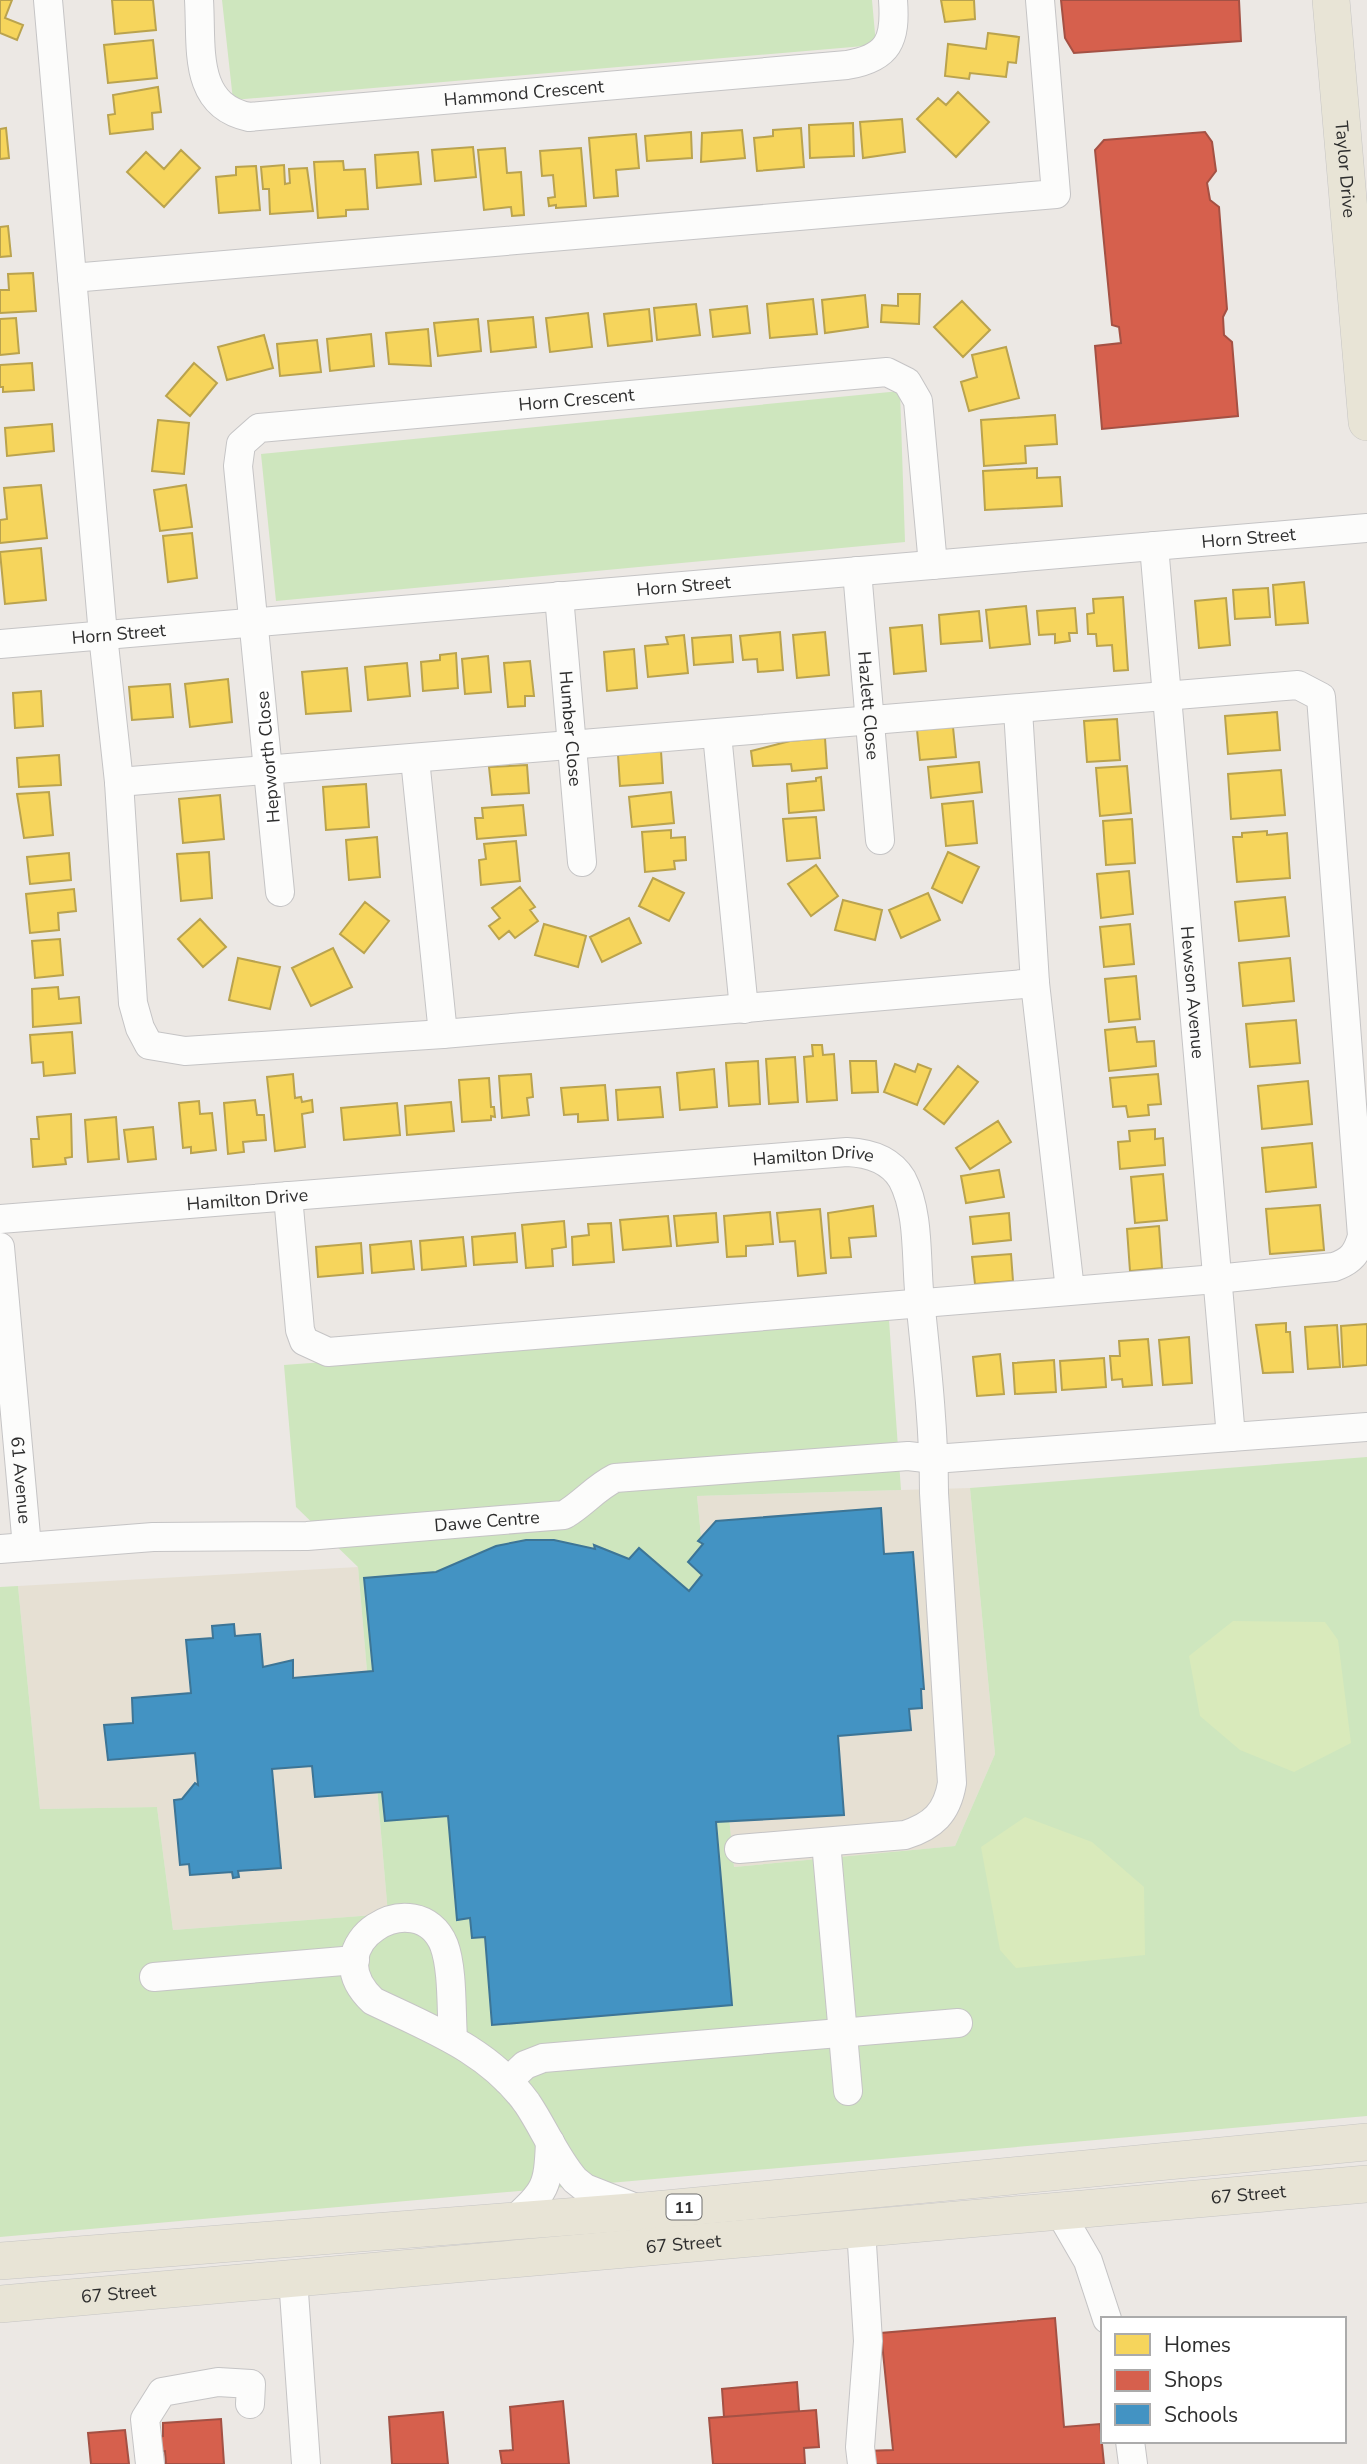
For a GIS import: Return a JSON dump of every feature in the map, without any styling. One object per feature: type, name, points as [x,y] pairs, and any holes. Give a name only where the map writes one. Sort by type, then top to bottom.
[{"type":"main road","name":"Taylor Drive","points":[[1331,0],[1367,422]]},
{"type":"main road","name":"67 Street","points":[[0,2261],[644,2211],[1367,2142]]},
{"type":"main road","name":"67 Street","points":[[0,2304],[1360,2186]]},
{"type":"street","points":[[48,0],[103,635],[119,782],[133,1003],[140,1028],[149,1045],[185,1051],[443,1034],[1035,983]]},
{"type":"street","name":"Hammond Crescent","points":[[198,0],[207,85],[219,106],[249,117],[847,65],[873,58],[889,44],[895,23],[892,0]]},
{"type":"street","points":[[72,278],[1056,194],[1040,0]]},
{"type":"street","name":"Horn Crescent","points":[[256,622],[239,454],[245,438],[259,428],[887,372],[898,375],[914,390],[920,411],[933,565]]},
{"type":"street","name":"Horn Street","points":[[0,644],[1367,528]]},
{"type":"street","name":"Hewson Avenue","points":[[1154,546],[1231,1437]]},
{"type":"street","name":"Hazlett Close","points":[[857,571],[880,840]]},
{"type":"street","name":"Humber Close","points":[[559,596],[582,862]]},
{"type":"street","name":"Hepworth Close","points":[[256,622],[280,892]]},
{"type":"street","points":[[119,782],[1298,685],[1321,697],[1362,1236],[1357,1252],[1347,1262],[1334,1267],[1216,1279],[328,1352],[304,1341],[300,1330],[288,1196]]},
{"type":"street","points":[[1018,710],[1035,983],[1070,1290]]},
{"type":"street","points":[[717,734],[744,1009]]},
{"type":"street","points":[[415,759],[443,1034]]},
{"type":"street","name":"Hamilton Drive","points":[[0,1219],[859,1152],[883,1160],[900,1177],[912,1210],[934,1459],[952,1783],[949,1800],[938,1818],[924,1829],[905,1835],[739,1849]]},
{"type":"street","name":"61 Avenue","points":[[0,1247],[13,1548]]},
{"type":"street","points":[[934,1459],[1367,1427]]},
{"type":"street","name":"Dawe Centre","points":[[13,1548],[153,1537],[307,1536],[564,1515],[582,1505],[596,1487],[615,1478],[908,1456],[934,1459]]},
{"type":"street","points":[[826,1842],[848,2091]]},
{"type":"street","points":[[453,2038],[446,1954],[435,1932],[423,1923],[407,1918],[378,1923],[358,1944],[355,1959],[359,1984],[373,2001],[453,2038],[508,2081],[531,2109],[568,2172],[585,2189],[644,2211]]},
{"type":"street","points":[[154,1977],[355,1959]]},
{"type":"street","points":[[508,2081],[525,2065],[543,2058],[958,2023]]},
{"type":"street","points":[[513,2221],[541,2194],[547,2183],[550,2142]]},
{"type":"street","points":[[1059,2211],[1088,2261],[1106,2317]]},
{"type":"street","points":[[861,2228],[868,2341],[860,2447],[862,2464]]},
{"type":"street","points":[[293,2278],[306,2464]]},
{"type":"street","points":[[150,2464],[145,2419],[162,2392],[218,2382],[251,2384],[250,2404]]},
{"type":"street","points":[[1130,2443],[1133,2464]]},
{"type":"shaded area","points":[[970,1488],[995,1754],[955,1846],[734,1867],[697,1496]]},
{"type":"shaded area","points":[[358,1567],[388,1914],[173,1930],[157,1807],[40,1809],[18,1586]]},
{"type":"green space","points":[[222,0],[872,0],[876,45],[233,100]]},
{"type":"green space","points":[[900,391],[905,542],[276,601],[261,454]]},
{"type":"green space","points":[[889,1320],[901,1490],[697,1496],[734,1867],[955,1846],[995,1754],[970,1488],[1367,1457],[1367,2116],[0,2237],[0,1587],[18,1586],[40,1809],[157,1807],[173,1930],[388,1914],[358,1567],[296,1507],[284,1365]]},
{"type":"green space","points":[[1233,1621],[1325,1622],[1338,1640],[1351,1743],[1294,1772],[1240,1750],[1200,1716],[1189,1656]]},
{"type":"green space","points":[[1025,1817],[1092,1842],[1144,1887],[1145,1955],[1016,1968],[1000,1950],[981,1847]]},
{"type":"building: Homes","points":[[0,0],[12,0],[5,18],[23,25],[17,40],[0,33]]},
{"type":"building: Homes","points":[[112,0],[153,0],[156,30],[115,34]]},
{"type":"building: Homes","points":[[941,0],[974,0],[975,19],[945,22]]},
{"type":"building: Homes","points":[[988,33],[1019,37],[1016,63],[1008,62],[1006,77],[970,73],[969,79],[945,76],[948,44],[986,49]]},
{"type":"building: Homes","points":[[153,40],[157,78],[108,83],[104,45]]},
{"type":"building: Homes","points":[[158,87],[161,112],[152,113],[153,129],[110,134],[108,115],[115,114],[113,95]]},
{"type":"building: Homes","points":[[958,92],[989,122],[956,157],[917,119],[938,98],[946,105]]},
{"type":"building: Homes","points":[[902,119],[905,152],[863,158],[860,122]]},
{"type":"building: Homes","points":[[853,123],[854,156],[810,158],[809,125]]},
{"type":"building: Homes","points":[[6,128],[9,158],[0,159],[0,129]]},
{"type":"building: Homes","points":[[801,128],[804,167],[757,171],[754,138],[773,136],[773,130]]},
{"type":"building: Homes","points":[[742,130],[745,158],[701,162],[702,133]]},
{"type":"building: Homes","points":[[691,132],[692,158],[647,161],[645,136]]},
{"type":"building: Homes","points":[[636,134],[639,168],[616,170],[618,196],[594,198],[589,138]]},
{"type":"building: Homes","points":[[473,147],[476,177],[435,181],[432,150]]},
{"type":"building: Homes","points":[[505,148],[507,173],[521,172],[524,215],[512,216],[511,207],[484,210],[478,150]]},
{"type":"building: Homes","points":[[581,148],[586,206],[549,206],[548,198],[555,197],[553,175],[542,176],[540,151]]},
{"type":"building: Homes","points":[[181,150],[200,168],[164,207],[127,172],[146,152],[164,169]]},
{"type":"building: Homes","points":[[418,152],[421,184],[377,188],[375,155]]},
{"type":"building: Homes","points":[[343,161],[344,170],[365,169],[368,209],[346,210],[346,216],[318,218],[314,162]]},
{"type":"building: Homes","points":[[284,165],[285,184],[290,183],[289,169],[307,168],[313,211],[270,214],[269,189],[263,189],[261,167]]},
{"type":"building: Homes","points":[[256,166],[260,210],[219,213],[216,177],[236,175],[236,167]]},
{"type":"building: Homes","points":[[8,226],[11,256],[0,257],[0,227]]},
{"type":"building: Homes","points":[[33,273],[36,311],[0,313],[0,290],[9,290],[8,274]]},
{"type":"building: Homes","points":[[898,294],[920,294],[919,324],[881,322],[882,305],[898,306]]},
{"type":"building: Homes","points":[[865,295],[868,327],[825,333],[822,300]]},
{"type":"building: Homes","points":[[813,299],[817,334],[770,338],[767,304]]},
{"type":"building: Homes","points":[[962,301],[990,330],[963,357],[934,327]]},
{"type":"building: Homes","points":[[696,304],[700,335],[657,340],[654,308]]},
{"type":"building: Homes","points":[[747,306],[750,333],[713,337],[710,310]]},
{"type":"building: Homes","points":[[649,309],[652,341],[608,346],[604,314]]},
{"type":"building: Homes","points":[[588,313],[592,347],[550,352],[546,318]]},
{"type":"building: Homes","points":[[533,317],[536,347],[491,352],[488,321]]},
{"type":"building: Homes","points":[[16,318],[19,353],[0,355],[0,319]]},
{"type":"building: Homes","points":[[478,319],[481,351],[438,356],[434,323]]},
{"type":"building: Homes","points":[[428,329],[431,366],[389,364],[386,333]]},
{"type":"building: Homes","points":[[371,334],[374,366],[330,371],[327,339]]},
{"type":"building: Homes","points":[[264,335],[273,368],[227,380],[218,347]]},
{"type":"building: Homes","points":[[317,340],[321,372],[280,376],[277,344]]},
{"type":"building: Homes","points":[[1006,347],[1019,398],[969,411],[961,382],[977,377],[972,355]]},
{"type":"building: Homes","points":[[32,363],[34,390],[3,392],[3,387],[0,387],[0,365]]},
{"type":"building: Homes","points":[[194,363],[217,383],[190,416],[166,396]]},
{"type":"building: Homes","points":[[1055,415],[1057,444],[1025,446],[1026,463],[984,466],[981,420]]},
{"type":"building: Homes","points":[[158,420],[189,423],[184,474],[152,471]]},
{"type":"building: Homes","points":[[52,424],[54,451],[7,456],[5,428]]},
{"type":"building: Homes","points":[[1037,468],[1037,478],[1060,477],[1062,506],[985,510],[983,471]]},
{"type":"building: Homes","points":[[41,485],[47,538],[0,543],[0,520],[7,519],[4,488]]},
{"type":"building: Homes","points":[[186,485],[192,527],[160,531],[154,490]]},
{"type":"building: Homes","points":[[192,533],[197,578],[168,582],[163,536]]},
{"type":"building: Homes","points":[[41,548],[46,600],[5,604],[0,552]]},
{"type":"building: Homes","points":[[1304,582],[1308,623],[1276,625],[1273,585]]},
{"type":"building: Homes","points":[[1268,588],[1270,617],[1235,619],[1233,590]]},
{"type":"building: Homes","points":[[1123,597],[1128,670],[1114,671],[1112,645],[1097,646],[1096,634],[1088,634],[1087,614],[1094,613],[1093,599]]},
{"type":"building: Homes","points":[[1226,598],[1230,645],[1199,648],[1195,601]]},
{"type":"building: Homes","points":[[1026,606],[1030,644],[990,648],[986,610]]},
{"type":"building: Homes","points":[[1075,608],[1077,633],[1069,633],[1070,641],[1055,643],[1055,634],[1039,635],[1037,611]]},
{"type":"building: Homes","points":[[979,611],[982,641],[941,644],[939,615]]},
{"type":"building: Homes","points":[[922,625],[926,671],[894,674],[890,628]]},
{"type":"building: Homes","points":[[780,632],[783,670],[758,672],[757,659],[743,660],[740,636]]},
{"type":"building: Homes","points":[[825,632],[829,675],[797,678],[793,635]]},
{"type":"building: Homes","points":[[684,635],[688,673],[648,677],[645,646],[668,644],[666,637]]},
{"type":"building: Homes","points":[[731,635],[733,662],[694,665],[692,638]]},
{"type":"building: Homes","points":[[634,649],[637,688],[607,691],[604,652]]},
{"type":"building: Homes","points":[[456,653],[458,688],[423,691],[421,662],[440,660],[440,655]]},
{"type":"building: Homes","points":[[488,656],[491,692],[465,694],[462,659]]},
{"type":"building: Homes","points":[[530,661],[534,696],[525,696],[525,706],[508,707],[504,663]]},
{"type":"building: Homes","points":[[407,663],[410,696],[368,700],[365,667]]},
{"type":"building: Homes","points":[[347,668],[351,711],[306,714],[302,672]]},
{"type":"building: Homes","points":[[228,679],[232,722],[190,727],[185,684]]},
{"type":"building: Homes","points":[[170,684],[173,717],[132,720],[129,687]]},
{"type":"building: Homes","points":[[41,691],[43,726],[15,728],[13,693]]},
{"type":"building: Homes","points":[[1277,712],[1280,750],[1228,754],[1225,716]]},
{"type":"building: Homes","points":[[1117,719],[1120,760],[1087,762],[1084,721]]},
{"type":"building: Homes","points":[[953,727],[956,757],[920,760],[917,730]]},
{"type":"building: Homes","points":[[825,738],[827,768],[792,771],[791,764],[753,766],[751,751],[790,741]]},
{"type":"building: Homes","points":[[661,751],[663,783],[620,786],[618,755]]},
{"type":"building: Homes","points":[[59,755],[61,785],[19,787],[17,758]]},
{"type":"building: Homes","points":[[979,762],[982,792],[931,798],[928,767]]},
{"type":"building: Homes","points":[[527,765],[529,793],[492,795],[489,767]]},
{"type":"building: Homes","points":[[1127,766],[1131,813],[1100,816],[1096,768]]},
{"type":"building: Homes","points":[[1281,770],[1285,815],[1231,819],[1228,774]]},
{"type":"building: Homes","points":[[821,777],[824,810],[789,813],[787,784],[816,781],[816,778]]},
{"type":"building: Homes","points":[[366,784],[369,827],[326,830],[323,787]]},
{"type":"building: Homes","points":[[49,792],[53,835],[24,838],[17,794]]},
{"type":"building: Homes","points":[[671,792],[674,823],[632,827],[629,797]]},
{"type":"building: Homes","points":[[220,795],[224,839],[183,843],[179,799]]},
{"type":"building: Homes","points":[[973,801],[977,843],[946,846],[942,804]]},
{"type":"building: Homes","points":[[523,805],[526,835],[477,839],[475,818],[483,818],[482,808]]},
{"type":"building: Homes","points":[[816,817],[820,858],[787,861],[783,819]]},
{"type":"building: Homes","points":[[1132,819],[1135,863],[1106,865],[1103,821]]},
{"type":"building: Homes","points":[[671,830],[671,838],[685,837],[686,860],[674,861],[675,869],[645,872],[642,832]]},
{"type":"building: Homes","points":[[1267,831],[1267,835],[1287,833],[1290,878],[1237,882],[1233,837],[1242,837],[1242,833]]},
{"type":"building: Homes","points":[[377,837],[380,877],[349,880],[346,840]]},
{"type":"building: Homes","points":[[516,841],[520,881],[481,885],[479,860],[486,859],[484,844]]},
{"type":"building: Homes","points":[[209,852],[212,898],[181,901],[177,854]]},
{"type":"building: Homes","points":[[948,852],[979,867],[962,903],[932,888]]},
{"type":"building: Homes","points":[[69,853],[71,880],[30,884],[27,857]]},
{"type":"building: Homes","points":[[816,865],[838,896],[811,916],[788,884]]},
{"type":"building: Homes","points":[[1129,871],[1133,914],[1101,918],[1097,874]]},
{"type":"building: Homes","points":[[653,878],[684,893],[669,921],[639,906]]},
{"type":"building: Homes","points":[[520,887],[535,907],[530,910],[538,921],[515,938],[509,931],[499,939],[489,926],[500,918],[492,908]]},
{"type":"building: Homes","points":[[74,889],[76,911],[58,913],[59,930],[30,933],[26,894]]},
{"type":"building: Homes","points":[[928,893],[940,920],[901,938],[889,910]]},
{"type":"building: Homes","points":[[1285,897],[1289,936],[1239,941],[1235,902]]},
{"type":"building: Homes","points":[[843,900],[882,910],[875,940],[835,930]]},
{"type":"building: Homes","points":[[365,902],[389,921],[364,953],[340,934]]},
{"type":"building: Homes","points":[[629,918],[641,943],[602,962],[590,937]]},
{"type":"building: Homes","points":[[200,919],[226,947],[203,967],[178,939]]},
{"type":"building: Homes","points":[[544,924],[586,936],[578,967],[535,955]]},
{"type":"building: Homes","points":[[1130,924],[1134,964],[1104,967],[1100,927]]},
{"type":"building: Homes","points":[[60,939],[63,975],[35,978],[32,941]]},
{"type":"building: Homes","points":[[333,948],[352,987],[311,1006],[292,968]]},
{"type":"building: Homes","points":[[238,958],[280,967],[270,1009],[229,1000]]},
{"type":"building: Homes","points":[[1290,958],[1294,1001],[1243,1006],[1239,963]]},
{"type":"building: Homes","points":[[1136,976],[1140,1019],[1109,1022],[1105,979]]},
{"type":"building: Homes","points":[[58,987],[59,999],[79,997],[81,1023],[33,1027],[32,989]]},
{"type":"building: Homes","points":[[1296,1020],[1300,1063],[1250,1067],[1246,1024]]},
{"type":"building: Homes","points":[[1135,1027],[1137,1042],[1154,1041],[1156,1066],[1109,1071],[1105,1030]]},
{"type":"building: Homes","points":[[72,1032],[75,1073],[44,1076],[43,1062],[32,1063],[30,1035]]},
{"type":"building: Homes","points":[[812,1045],[822,1045],[823,1055],[834,1054],[837,1100],[807,1102],[804,1057],[813,1056]]},
{"type":"building: Homes","points":[[795,1057],[798,1102],[769,1104],[766,1059]]},
{"type":"building: Homes","points":[[758,1061],[760,1104],[729,1106],[726,1063]]},
{"type":"building: Homes","points":[[850,1061],[876,1061],[878,1092],[852,1093]]},
{"type":"building: Homes","points":[[895,1064],[915,1072],[918,1064],[931,1069],[917,1105],[884,1092]]},
{"type":"building: Homes","points":[[958,1066],[978,1082],[944,1124],[924,1109]]},
{"type":"building: Homes","points":[[714,1069],[717,1107],[680,1110],[677,1073]]},
{"type":"building: Homes","points":[[293,1074],[295,1098],[301,1097],[302,1102],[312,1100],[313,1112],[302,1114],[305,1147],[275,1151],[267,1077]]},
{"type":"building: Homes","points":[[531,1074],[533,1097],[527,1098],[529,1115],[502,1118],[499,1076]]},
{"type":"building: Homes","points":[[1158,1074],[1161,1104],[1148,1105],[1149,1115],[1128,1117],[1126,1106],[1113,1107],[1110,1078]]},
{"type":"building: Homes","points":[[489,1078],[491,1107],[494,1107],[495,1117],[491,1116],[491,1120],[462,1122],[459,1080]]},
{"type":"building: Homes","points":[[1308,1081],[1312,1124],[1262,1129],[1258,1086]]},
{"type":"building: Homes","points":[[605,1085],[608,1120],[578,1122],[578,1114],[564,1115],[561,1088]]},
{"type":"building: Homes","points":[[660,1087],[663,1117],[618,1120],[616,1090]]},
{"type":"building: Homes","points":[[255,1100],[257,1115],[264,1115],[266,1140],[243,1142],[244,1152],[228,1154],[224,1103]]},
{"type":"building: Homes","points":[[199,1101],[200,1114],[212,1113],[216,1150],[191,1153],[191,1147],[183,1148],[179,1103]]},
{"type":"building: Homes","points":[[451,1102],[454,1131],[407,1135],[405,1106]]},
{"type":"building: Homes","points":[[397,1103],[400,1135],[344,1140],[341,1108]]},
{"type":"building: Homes","points":[[71,1114],[72,1157],[65,1158],[66,1164],[33,1167],[31,1139],[39,1139],[37,1117]]},
{"type":"building: Homes","points":[[116,1117],[119,1159],[88,1162],[85,1120]]},
{"type":"building: Homes","points":[[998,1121],[1011,1142],[970,1169],[956,1148]]},
{"type":"building: Homes","points":[[153,1127],[156,1159],[128,1162],[124,1130]]},
{"type":"building: Homes","points":[[1155,1129],[1155,1139],[1163,1138],[1165,1165],[1120,1169],[1118,1142],[1130,1141],[1129,1131]]},
{"type":"building: Homes","points":[[1312,1143],[1316,1187],[1266,1192],[1262,1148]]},
{"type":"building: Homes","points":[[999,1170],[1004,1197],[966,1203],[961,1176]]},
{"type":"building: Homes","points":[[1163,1174],[1167,1220],[1135,1223],[1131,1177]]},
{"type":"building: Homes","points":[[1320,1205],[1324,1250],[1270,1254],[1266,1209]]},
{"type":"building: Homes","points":[[873,1206],[876,1236],[849,1238],[851,1257],[831,1258],[828,1213]]},
{"type":"building: Homes","points":[[820,1209],[826,1273],[798,1276],[795,1241],[780,1242],[777,1213]]},
{"type":"building: Homes","points":[[770,1212],[773,1244],[746,1246],[746,1256],[727,1257],[724,1216]]},
{"type":"building: Homes","points":[[716,1213],[718,1242],[677,1246],[674,1216]]},
{"type":"building: Homes","points":[[1009,1213],[1011,1240],[973,1244],[970,1217]]},
{"type":"building: Homes","points":[[668,1216],[671,1246],[623,1250],[620,1220]]},
{"type":"building: Homes","points":[[564,1221],[566,1247],[552,1249],[553,1266],[526,1268],[522,1225]]},
{"type":"building: Homes","points":[[611,1223],[614,1262],[573,1265],[572,1237],[589,1235],[588,1224]]},
{"type":"building: Homes","points":[[1159,1226],[1162,1268],[1130,1271],[1127,1229]]},
{"type":"building: Homes","points":[[515,1233],[517,1262],[474,1265],[472,1237]]},
{"type":"building: Homes","points":[[463,1237],[466,1266],[422,1270],[420,1241]]},
{"type":"building: Homes","points":[[411,1241],[414,1269],[372,1273],[370,1245]]},
{"type":"building: Homes","points":[[361,1243],[363,1273],[318,1277],[316,1247]]},
{"type":"building: Homes","points":[[1011,1254],[1013,1281],[975,1284],[972,1257]]},
{"type":"building: Homes","points":[[1286,1323],[1286,1332],[1290,1332],[1293,1372],[1263,1373],[1256,1325]]},
{"type":"building: Homes","points":[[1367,1324],[1367,1365],[1343,1367],[1341,1326]]},
{"type":"building: Homes","points":[[1337,1325],[1340,1367],[1308,1369],[1305,1327]]},
{"type":"building: Homes","points":[[1189,1337],[1192,1383],[1163,1385],[1159,1340]]},
{"type":"building: Homes","points":[[1148,1339],[1152,1385],[1123,1387],[1122,1379],[1112,1380],[1110,1356],[1120,1356],[1119,1341]]},
{"type":"building: Homes","points":[[1000,1354],[1004,1394],[977,1396],[973,1357]]},
{"type":"building: Homes","points":[[1104,1358],[1106,1387],[1062,1390],[1060,1361]]},
{"type":"building: Homes","points":[[1054,1360],[1056,1392],[1015,1394],[1013,1363]]},
{"type":"building: Shops","points":[[1061,0],[1239,0],[1241,41],[1074,53],[1065,38]]},
{"type":"building: Shops","points":[[1205,132],[1212,142],[1216,171],[1207,183],[1210,200],[1219,207],[1227,309],[1223,317],[1224,335],[1232,342],[1238,416],[1102,429],[1095,346],[1121,343],[1119,327],[1112,325],[1095,150],[1104,140]]},
{"type":"building: Shops","points":[[1055,2318],[1064,2427],[1100,2424],[1104,2464],[867,2464],[866,2451],[893,2450],[881,2333]]},
{"type":"building: Shops","points":[[797,2382],[799,2411],[724,2417],[722,2389]]},
{"type":"building: Shops","points":[[563,2401],[569,2464],[502,2464],[500,2451],[513,2450],[510,2407]]},
{"type":"building: Shops","points":[[816,2410],[819,2447],[804,2448],[805,2464],[713,2464],[709,2418]]},
{"type":"building: Shops","points":[[443,2412],[448,2464],[392,2464],[389,2417]]},
{"type":"building: Shops","points":[[221,2419],[224,2464],[166,2464],[165,2451],[155,2452],[154,2437],[163,2436],[163,2423]]},
{"type":"building: Shops","points":[[125,2430],[129,2464],[91,2464],[88,2433]]},
{"type":"building: Schools","points":[[881,1508],[884,1554],[913,1552],[924,1689],[921,1689],[922,1708],[909,1709],[911,1730],[838,1736],[844,1815],[716,1822],[732,2005],[492,2025],[485,1937],[472,1938],[470,1918],[457,1920],[448,1816],[385,1821],[382,1792],[315,1797],[312,1766],[272,1769],[281,1868],[238,1871],[239,1877],[233,1878],[232,1872],[190,1875],[189,1864],[180,1865],[174,1800],[182,1799],[195,1783],[198,1785],[195,1753],[108,1760],[104,1725],[133,1723],[132,1698],[191,1693],[186,1640],[213,1638],[212,1626],[234,1624],[235,1636],[260,1634],[263,1667],[293,1660],[293,1678],[373,1671],[364,1578],[436,1572],[496,1546],[526,1540],[554,1540],[595,1549],[594,1545],[629,1559],[639,1548],[689,1591],[702,1575],[688,1562],[703,1544],[698,1541],[716,1521]]}]
